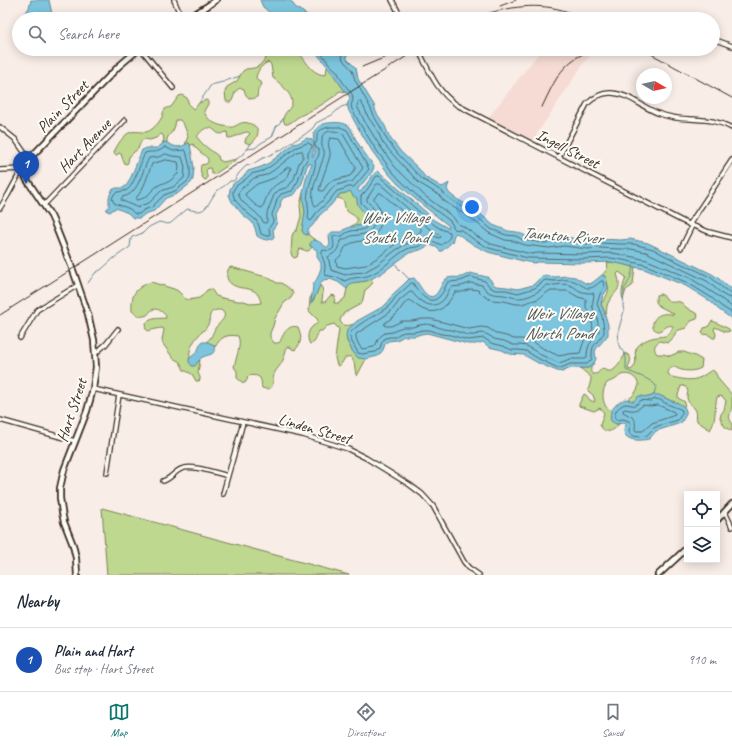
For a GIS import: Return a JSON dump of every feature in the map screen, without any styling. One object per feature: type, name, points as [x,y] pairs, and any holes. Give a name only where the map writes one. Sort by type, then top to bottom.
[{"type":"main road","points":[[198,12],[216,0]]},
{"type":"main road","name":"Plain Street","points":[[22,169],[119,66],[131,56]]},
{"type":"main road","name":"Hart Street","points":[[22,169],[27,180],[56,225],[90,320],[96,353],[96,372],[93,389],[87,411],[64,470],[60,493],[63,517],[75,554],[77,575]]},
{"type":"main road","points":[[720,517],[732,504]]},
{"type":"main road","points":[[659,575],[684,551]]},
{"type":"street","points":[[174,0],[179,12]]},
{"type":"street","points":[[392,0],[398,12]]},
{"type":"street","points":[[720,41],[732,45]]},
{"type":"street","points":[[146,56],[172,88]]},
{"type":"street","name":"Ingell Street","points":[[422,56],[439,89],[461,107],[691,225],[709,232],[732,238]]},
{"type":"street","points":[[559,157],[587,104],[597,96],[604,93],[620,94],[647,109],[665,115],[684,119],[715,121],[732,128]]},
{"type":"street","name":"Hart Avenue","points":[[44,205],[125,120]]},
{"type":"street","points":[[0,127],[15,139],[30,159]]},
{"type":"street","points":[[681,248],[691,225],[732,160]]},
{"type":"street","points":[[0,170],[22,169]]},
{"type":"street","name":"Plain Street","points":[[0,208],[22,169]]},
{"type":"street","points":[[20,338],[37,310],[78,285]]},
{"type":"street","points":[[96,353],[106,344],[118,329]]},
{"type":"street","name":"Linden Street","points":[[93,389],[303,436],[348,449],[361,455],[410,485],[430,502],[464,562],[469,568],[479,575]]},
{"type":"street","points":[[107,473],[119,395]]},
{"type":"street","points":[[0,420],[75,441]]},
{"type":"street","points":[[223,494],[243,422]]},
{"type":"street","points":[[163,481],[169,479],[180,470],[189,467],[228,476]]},
{"type":"street","points":[[725,512],[732,527]]},
{"type":"shaded area","points":[[537,56],[590,56],[533,140],[488,118]]},
{"type":"green space","points":[[266,56],[301,56],[311,68],[319,74],[326,74],[327,67],[346,92],[338,92],[335,96],[318,107],[288,124],[285,124],[283,119],[292,102],[286,90],[273,78],[271,65],[269,62],[262,66],[257,75],[256,78],[262,85],[258,89],[257,97],[252,99],[248,98],[244,89],[241,88],[235,92],[231,102],[226,101],[225,92],[227,87],[237,81],[243,71],[259,66]]},
{"type":"green space","points":[[182,95],[187,98],[189,105],[193,109],[199,103],[206,100],[208,101],[204,111],[205,114],[211,121],[217,124],[233,127],[244,122],[253,125],[258,130],[255,139],[249,144],[245,142],[246,138],[250,134],[248,132],[228,138],[227,132],[220,134],[211,128],[202,130],[197,137],[204,145],[218,156],[219,160],[223,162],[237,159],[215,174],[212,174],[210,168],[208,168],[206,170],[207,179],[205,180],[201,175],[201,165],[206,164],[208,159],[193,144],[190,146],[188,143],[185,145],[188,136],[184,125],[180,120],[176,120],[174,129],[167,138],[167,143],[162,143],[164,140],[163,135],[161,134],[156,138],[141,141],[138,149],[129,157],[127,164],[124,163],[121,154],[119,153],[115,155],[114,153],[117,147],[128,133],[147,132],[152,129],[162,117],[165,109],[171,107],[179,96]]},
{"type":"green space","points":[[349,191],[357,198],[359,205],[366,213],[366,222],[362,225],[350,227],[354,225],[357,219],[346,210],[343,200],[337,198],[340,194]]},
{"type":"green space","points":[[303,193],[305,212],[302,231],[306,235],[308,234],[316,240],[313,240],[310,246],[312,247],[309,250],[307,251],[300,249],[297,257],[294,258],[291,253],[292,236],[297,230],[301,216],[300,205]]},
{"type":"green space","points":[[607,262],[635,267],[633,284],[626,290],[623,299],[622,291],[626,277],[619,272],[617,274],[619,287],[608,303],[606,315],[601,304],[608,293],[608,284],[605,276],[602,275],[606,271],[608,264]]},
{"type":"green space","points":[[231,267],[267,277],[277,283],[281,283],[292,291],[293,294],[291,298],[284,303],[275,318],[270,337],[274,343],[278,343],[280,342],[284,333],[289,328],[294,326],[298,327],[301,336],[300,342],[295,350],[287,347],[283,360],[275,372],[272,387],[267,389],[262,388],[261,379],[259,377],[253,375],[248,376],[245,383],[237,378],[237,371],[234,367],[239,347],[238,336],[230,335],[224,337],[215,347],[214,345],[206,342],[224,318],[222,310],[215,310],[211,313],[209,323],[191,346],[189,359],[196,364],[200,360],[198,373],[200,377],[199,381],[196,381],[192,374],[184,370],[180,362],[173,358],[163,344],[163,328],[148,331],[145,328],[148,321],[166,318],[165,314],[160,310],[154,309],[148,315],[141,316],[132,311],[132,300],[135,292],[151,282],[174,289],[189,300],[199,298],[207,290],[211,289],[216,296],[222,298],[244,301],[253,304],[261,303],[258,295],[254,291],[231,284],[227,279],[227,272]]},
{"type":"green space","points":[[371,279],[373,283],[365,290],[362,303],[344,313],[340,320],[343,325],[354,324],[348,332],[347,341],[356,355],[366,359],[357,376],[354,362],[351,357],[346,357],[341,365],[337,365],[335,358],[339,329],[334,324],[327,326],[322,331],[319,331],[315,341],[310,344],[308,340],[308,333],[318,320],[309,311],[310,298],[312,295],[312,302],[320,285],[323,291],[322,302],[325,302],[332,295],[335,296],[334,303],[339,303],[345,298],[350,283]]},
{"type":"green space","points":[[660,294],[670,302],[681,302],[698,315],[697,319],[691,321],[686,328],[676,332],[668,343],[658,342],[655,347],[657,354],[670,356],[679,352],[684,352],[702,360],[701,368],[695,370],[684,371],[675,367],[671,368],[668,373],[672,377],[686,380],[701,377],[712,370],[715,372],[719,380],[732,395],[730,417],[732,431],[725,427],[720,418],[726,401],[723,397],[717,397],[714,418],[710,430],[697,421],[696,411],[687,398],[688,390],[686,387],[681,386],[678,395],[678,398],[685,402],[684,407],[661,396],[654,395],[649,397],[639,396],[632,401],[628,399],[635,394],[639,385],[635,378],[627,374],[621,375],[615,380],[607,383],[604,390],[603,397],[605,405],[612,411],[611,413],[616,424],[619,424],[614,429],[607,431],[600,425],[604,413],[600,408],[594,411],[579,406],[584,394],[590,400],[595,401],[593,395],[588,391],[591,377],[580,368],[588,368],[592,366],[592,374],[597,373],[602,368],[611,371],[616,368],[625,354],[627,354],[631,359],[628,369],[631,370],[636,361],[636,349],[640,344],[650,339],[665,336],[670,333],[673,326],[667,326],[661,331],[653,328],[654,320],[658,316],[662,314],[674,314],[659,306],[656,302],[656,295]]},
{"type":"green space","points":[[713,321],[729,329],[730,331],[726,332],[715,327],[715,338],[703,334],[704,328],[708,327]]},
{"type":"green space","points":[[102,508],[349,575],[107,575]]},
{"type":"water","points":[[31,0],[49,0],[52,12],[26,12],[29,8]]},
{"type":"water","points":[[260,0],[290,0],[296,8],[303,12],[269,12],[263,7]]},
{"type":"water","name":"Weir Village South Pond","points":[[319,56],[347,56],[347,59],[356,68],[358,79],[374,105],[376,112],[385,126],[390,138],[401,152],[419,169],[425,177],[442,187],[449,183],[447,189],[449,193],[477,211],[493,225],[526,236],[546,239],[564,237],[588,240],[630,239],[648,243],[712,274],[732,289],[732,319],[710,301],[686,286],[644,269],[611,262],[527,262],[488,252],[456,233],[452,242],[442,251],[430,245],[409,253],[382,273],[366,281],[351,283],[347,289],[338,282],[330,279],[323,280],[311,303],[313,285],[321,268],[321,263],[317,257],[317,250],[310,246],[310,244],[313,240],[318,241],[328,247],[330,245],[329,236],[332,232],[342,232],[350,227],[362,225],[365,222],[366,216],[358,205],[357,198],[353,196],[350,191],[340,194],[308,230],[308,235],[304,234],[302,231],[305,212],[303,193],[306,179],[312,165],[309,164],[302,183],[295,194],[283,198],[281,201],[276,215],[277,223],[273,229],[274,237],[268,240],[257,236],[252,222],[243,215],[232,202],[229,195],[233,184],[248,171],[269,163],[293,144],[307,138],[312,140],[314,146],[313,157],[315,153],[315,146],[313,136],[316,129],[320,126],[334,122],[348,125],[360,147],[373,165],[374,167],[372,172],[358,191],[361,191],[378,171],[432,219],[448,228],[449,226],[398,184],[388,173],[372,151],[349,111],[347,105],[350,98],[349,96]]},
{"type":"water","points":[[165,142],[176,147],[188,143],[190,144],[194,168],[191,183],[177,194],[166,198],[154,211],[145,214],[140,218],[133,218],[128,213],[116,208],[110,212],[107,211],[106,210],[109,206],[109,197],[112,190],[116,188],[123,188],[127,185],[142,150],[147,148],[157,148]]},
{"type":"water","name":"Weir Village North Pond","points":[[470,273],[487,277],[496,286],[518,289],[533,285],[542,276],[575,277],[589,284],[602,275],[606,277],[608,288],[603,296],[601,304],[608,325],[608,335],[596,349],[596,359],[592,366],[588,368],[571,368],[562,372],[557,371],[524,355],[510,354],[502,350],[489,347],[483,342],[468,344],[427,333],[415,336],[404,336],[397,340],[388,341],[378,356],[366,359],[358,358],[353,352],[347,341],[347,330],[357,321],[384,306],[393,294],[409,279],[414,278],[425,293],[432,297],[439,290],[446,279],[451,277],[461,277]]},
{"type":"water","points":[[208,342],[214,345],[214,351],[213,353],[201,358],[195,366],[192,366],[189,359],[197,352],[201,343]]},
{"type":"water","points":[[659,395],[678,403],[685,408],[685,416],[681,423],[656,431],[649,439],[633,440],[624,433],[627,423],[616,424],[611,421],[610,417],[612,410],[619,403],[626,399],[634,401],[639,396],[649,397]]},
{"type":"waterway","points":[[199,103],[211,85],[240,76]]},
{"type":"waterway","points":[[88,283],[95,273],[130,247],[132,237],[143,233],[149,227],[159,222],[168,224],[171,223],[188,209],[201,211],[209,204],[217,191],[230,181],[234,181],[246,166],[281,150],[304,135],[313,128],[316,123],[332,115],[341,107],[348,105]]},
{"type":"waterway","points":[[247,149],[255,148],[272,137],[276,127],[283,119]]},
{"type":"waterway","points":[[237,159],[251,144]]},
{"type":"waterway","points":[[395,263],[409,279]]},
{"type":"waterway","points":[[633,266],[630,278],[624,289],[624,311],[619,328],[618,342],[620,348],[625,354],[626,370],[654,383],[656,386],[654,395]]},
{"type":"railway","points":[[500,6],[516,0]]},
{"type":"railway","points":[[492,12],[529,6],[540,6],[568,12]]},
{"type":"railway","points":[[362,67],[388,56]]},
{"type":"railway","points":[[0,315],[407,56]]},
{"type":"railway","points":[[542,107],[561,72],[567,65],[579,56]]},
{"type":"railway","points":[[655,56],[732,98]]},
{"type":"place","name":"Plain and Hart","points":[[26,184]]},
{"type":"water label","name":"Taunton River","points":[[562,235]]}]
